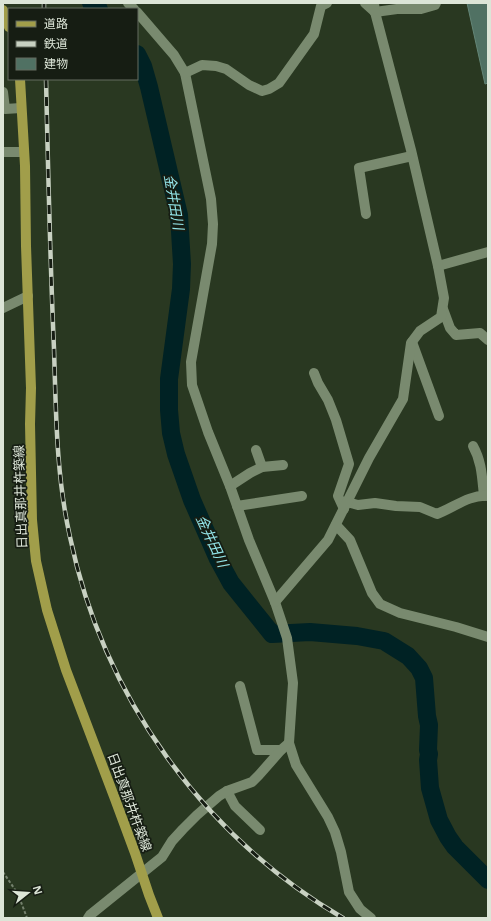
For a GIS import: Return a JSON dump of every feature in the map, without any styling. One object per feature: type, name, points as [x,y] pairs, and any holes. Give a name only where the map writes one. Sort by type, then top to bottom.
[{"type":"main road","points":[[3,10],[8,24]]},
{"type":"main road","name":"日出真那井杵築線","points":[[20,80],[24,152],[31,388],[30,424],[32,520],[36,561],[47,610],[66,670],[116,799],[158,918]]},
{"type":"street","points":[[365,3],[374,8],[397,9],[421,9],[435,5],[436,3]]},
{"type":"street","points":[[185,73],[202,65],[216,66],[226,69],[249,85],[262,91],[269,89],[279,83],[314,34],[323,4]]},
{"type":"street","points":[[275,602],[328,540],[369,458],[403,399],[412,342],[420,330],[441,317],[444,298],[438,266],[412,156],[374,8]]},
{"type":"street","points":[[88,918],[162,857],[182,828],[219,796],[227,791],[252,782],[285,747],[293,683],[287,638],[275,602],[249,540],[230,486],[208,432],[192,385],[191,362],[212,244],[214,224],[211,198],[185,73],[174,55],[138,13]]},
{"type":"street","points":[[3,92],[5,109],[21,108]]},
{"type":"street","points":[[3,152],[24,152]]},
{"type":"street","points":[[366,214],[359,168],[412,156]]},
{"type":"street","points":[[438,266],[488,252]]},
{"type":"street","points":[[3,308],[28,296]]},
{"type":"street","points":[[442,309],[450,328],[456,335],[480,333],[488,340]]},
{"type":"street","points":[[412,342],[439,416]]},
{"type":"street","points":[[314,373],[328,400],[336,420],[349,464],[338,496],[345,506]]},
{"type":"street","points":[[345,506],[375,503],[420,507],[437,514],[466,500],[486,496],[481,465],[478,454],[473,446]]},
{"type":"street","points":[[256,450],[262,468]]},
{"type":"street","points":[[230,486],[250,473],[262,468],[283,465]]},
{"type":"street","points":[[237,506],[302,496]]},
{"type":"street","points":[[336,525],[350,540],[372,592],[380,604],[400,613],[456,627],[488,637]]},
{"type":"street","points":[[240,686],[257,750],[285,747]]},
{"type":"street","points":[[285,747],[328,817],[335,832],[341,852],[349,892],[360,909],[371,918]]},
{"type":"street","points":[[227,791],[234,806],[260,830]]},
{"type":"path","points":[[3,872],[18,894],[27,918]]},
{"type":"building","points":[[467,3],[488,3],[488,83],[485,84]]},
{"type":"waterway","name":"金井田川","points":[[91,3],[98,8]]},
{"type":"waterway","name":"金井田川","points":[[138,56],[143,66],[149,87],[179,215],[182,264],[181,289],[169,379],[169,410],[171,433],[176,454],[192,500],[218,559],[231,583],[272,634],[310,632],[357,636],[384,641],[408,656],[419,668],[424,678],[429,725],[428,760],[430,788],[439,820],[455,847],[488,880]]},
{"type":"railway","points":[[44,3],[44,8]]},
{"type":"railway","points":[[46,80],[50,248],[59,467],[65,514],[85,596],[107,652],[134,706],[166,756],[204,803],[246,846],[292,885],[343,918]]}]
